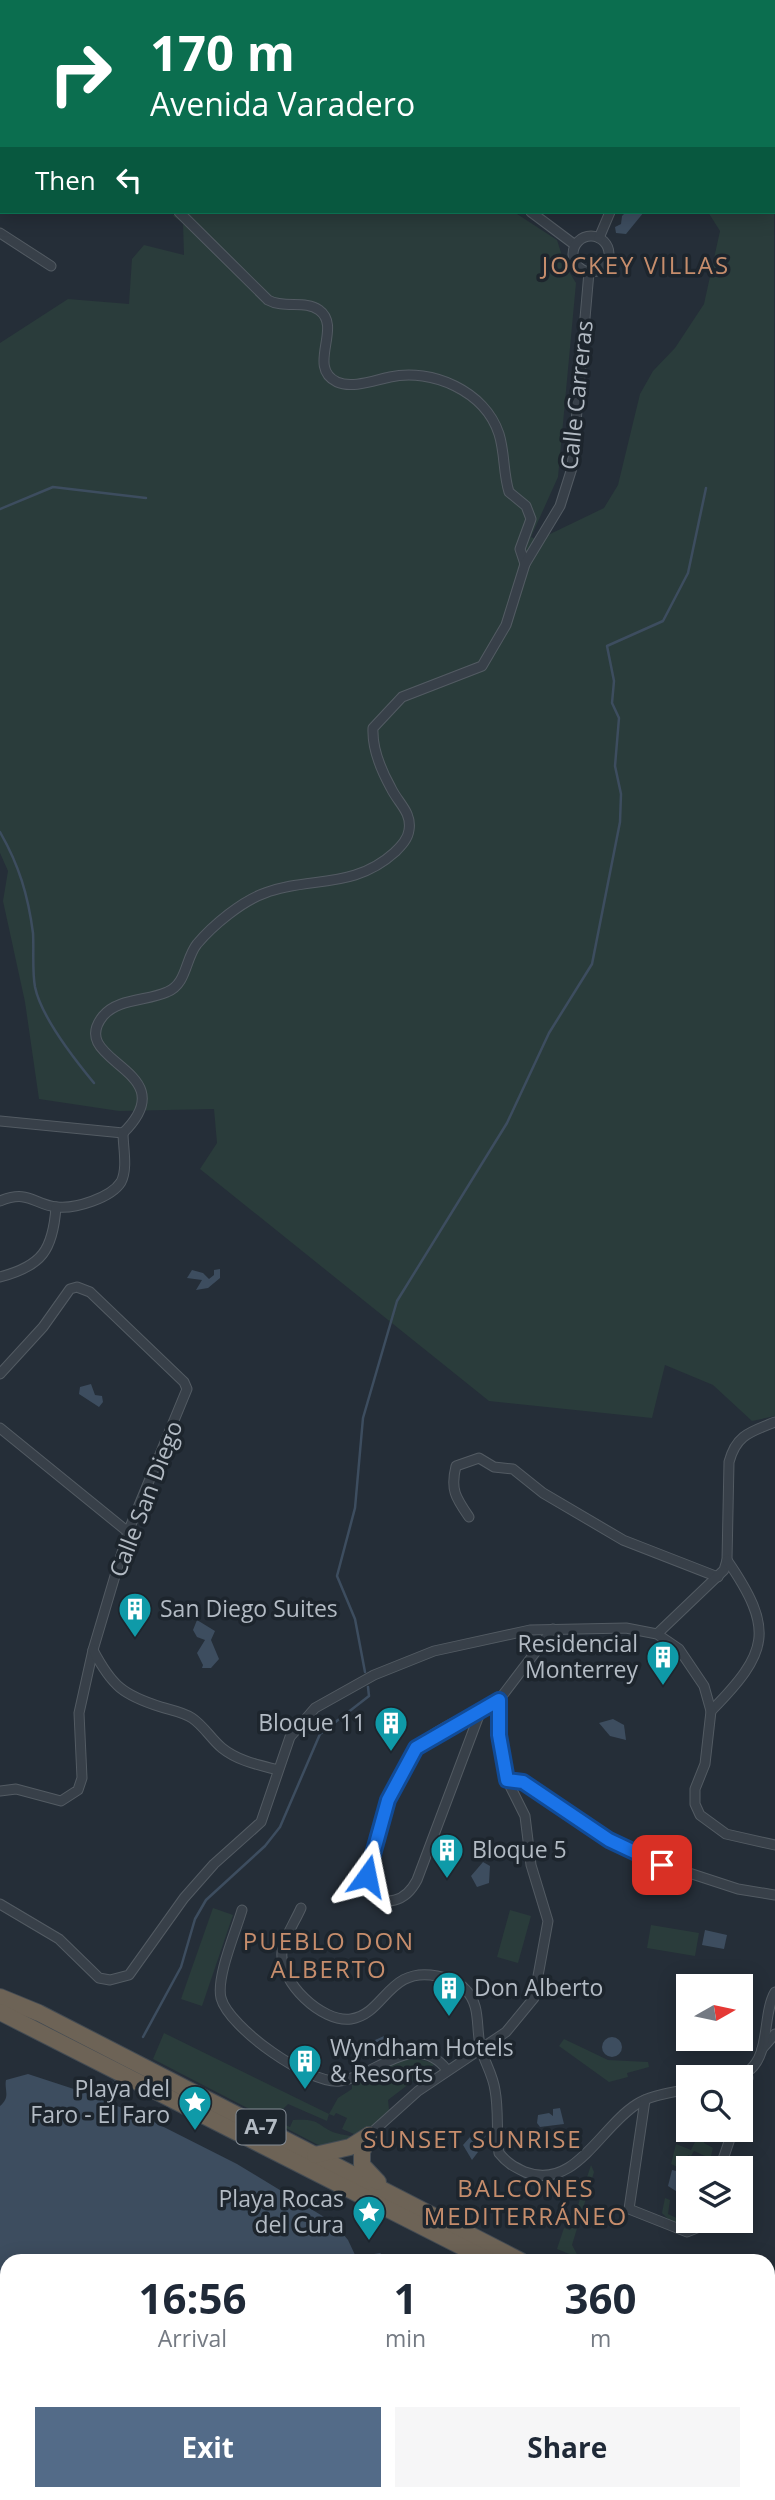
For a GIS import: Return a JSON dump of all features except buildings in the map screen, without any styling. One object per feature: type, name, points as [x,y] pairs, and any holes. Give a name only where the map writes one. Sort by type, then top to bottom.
[{"type":"highway","name":"A-7","points":[[0,1997],[39,2013],[508,2254]]},
{"type":"highway","name":"A-7","points":[[0,2012],[476,2254]]},
{"type":"highway","points":[[315,2155],[350,2147],[369,2135]]},
{"type":"highway","points":[[369,2135],[362,2152],[362,2165],[368,2174],[396,2196]]},
{"type":"street","points":[[0,1121],[122,1133],[137,1119],[141,1096],[139,1082],[133,1074],[116,1065],[101,1047],[97,1036],[103,1016],[111,1009],[168,992],[178,985],[196,946],[224,920],[262,894],[348,878],[388,858],[402,845],[409,834],[410,820],[381,767],[372,740],[373,727],[402,697],[482,666],[506,625],[525,564],[520,549],[531,519],[526,506],[509,492],[498,431],[483,405],[464,391],[423,375],[396,375],[346,384],[334,380],[323,363],[328,324],[322,312],[316,308],[285,306],[268,300],[181,214]]},
{"type":"street","points":[[534,214],[575,245]]},
{"type":"street","points":[[599,238],[609,214]]},
{"type":"street","points":[[0,233],[51,266]]},
{"type":"street","points":[[583,238],[599,238],[608,251],[607,262],[599,270],[589,272],[575,262],[575,245],[583,238]]},
{"type":"street","name":"Calle Carreras","points":[[525,564],[560,506],[572,468],[589,272]]},
{"type":"street","points":[[0,1201],[30,1197],[56,1207],[97,1198],[121,1181],[124,1171],[122,1133]]},
{"type":"street","points":[[0,1277],[32,1265],[45,1252],[54,1234],[56,1207]]},
{"type":"street","name":"Calle San Diego","points":[[0,1374],[43,1327],[70,1289],[77,1287],[90,1292],[184,1382],[186,1398],[128,1532],[93,1650],[79,1713],[82,1778],[78,1790],[61,1801],[52,1801],[16,1789],[0,1791]]},
{"type":"street","points":[[656,1634],[718,1577],[727,1560],[729,1462],[733,1447],[746,1433],[775,1423]]},
{"type":"street","points":[[0,1428],[128,1532]]},
{"type":"street","points":[[469,1517],[453,1494],[452,1480],[456,1466],[479,1458],[494,1467],[513,1469],[543,1493],[623,1540],[718,1577]]},
{"type":"street","points":[[711,1711],[743,1678],[759,1646],[760,1617],[751,1593],[727,1560]]},
{"type":"street","points":[[0,1904],[59,1939],[99,1978],[110,1980],[129,1975],[184,1898],[214,1864],[261,1822],[290,1737],[309,1714],[374,1675],[469,1641],[553,1629],[626,1628],[656,1634],[679,1649],[704,1686],[711,1711],[705,1764],[695,1788],[695,1804],[700,1815],[726,1833],[775,1845]]},
{"type":"street","points":[[481,1710],[411,1891],[397,1900],[381,1900],[369,1888],[368,1864],[388,1800],[408,1760],[416,1748],[427,1740],[481,1710],[499,1700],[553,1629]]},
{"type":"street","points":[[93,1650],[108,1678],[118,1688],[147,1702],[189,1716],[203,1726],[222,1748],[248,1763],[278,1770]]},
{"type":"street","points":[[369,2135],[447,2070],[506,2032],[530,2005],[539,1980],[548,1935],[545,1907],[531,1865],[525,1816],[507,1780],[499,1735],[499,1700]]},
{"type":"street","points":[[507,1780],[523,1782],[635,1854],[715,1882],[775,1895]]},
{"type":"street","points":[[302,1908],[286,1939],[283,1963],[297,1989],[319,2012],[339,2020],[362,2016],[405,1979],[420,1975],[442,1977],[464,1988],[473,1999],[481,2049],[495,2088],[499,2153],[513,2167],[532,2175],[554,2176],[569,2168],[628,2110],[645,2100],[676,2091]]},
{"type":"street","points":[[242,1910],[223,1973],[221,1998],[228,2011],[254,2038],[294,2065],[331,2081],[350,2078],[397,2056],[410,2053],[435,2059],[447,2070]]},
{"type":"street","points":[[762,2049],[767,2008],[775,1992]]},
{"type":"street","points":[[752,2065],[775,2034]]},
{"type":"street","points":[[645,2100],[629,2209],[676,2228]]},
{"type":"shaded area","points":[[174,214],[517,214],[557,240],[565,265],[576,283],[558,477],[531,537],[542,542],[548,535],[604,508],[618,485],[640,394],[653,371],[675,348],[704,304],[720,231],[709,214],[774,214],[775,1416],[752,1421],[713,1385],[665,1365],[652,1418],[489,1401],[200,1169],[217,1143],[214,1109],[119,1111],[39,1099],[25,1002],[3,901],[8,871],[0,853],[0,343],[68,299],[129,304],[132,259],[144,245],[184,255],[183,223],[173,216]]},
{"type":"shaded area","points":[[213,1908],[233,1915],[202,2006],[181,1999]]},
{"type":"shaded area","points":[[510,1910],[531,1916],[518,1963],[497,1957]]},
{"type":"shaded area","points":[[651,1925],[699,1933],[695,1956],[647,1948]]},
{"type":"shaded area","points":[[164,2033],[329,2114],[327,2121],[288,2104],[283,2109],[283,2124],[290,2127],[293,2120],[309,2120],[336,2133],[353,2137],[324,2148],[153,2059]]},
{"type":"shaded area","points":[[564,2039],[608,2060],[648,2062],[649,2067],[627,2073],[628,2077],[609,2082],[559,2046]]},
{"type":"shaded area","points":[[411,2059],[435,2064],[388,2100],[389,2110],[361,2137],[342,2129],[347,2118],[336,2113],[334,2116],[329,2114],[338,2098],[352,2089],[352,2084],[392,2064]]},
{"type":"shaded area","points":[[695,2142],[704,2142],[713,2148],[711,2156],[694,2151],[691,2156],[676,2156],[676,2166],[671,2164],[676,2144],[691,2150]]},
{"type":"shaded area","points":[[591,2165],[594,2172],[572,2245],[577,2254],[557,2249],[564,2228],[570,2230]]},
{"type":"shaded area","points":[[665,2198],[670,2200],[668,2214],[676,2218],[676,2222],[669,2220],[662,2213]]},
{"type":"water","points":[[642,214],[626,234],[616,233],[615,227],[621,224],[622,216]]},
{"type":"water","points":[[220,1269],[220,1278],[208,1288],[196,1290],[202,1280],[187,1278],[192,1270],[203,1273],[209,1279],[214,1275],[214,1270]]},
{"type":"water","points":[[91,1384],[95,1395],[102,1396],[103,1402],[99,1407],[79,1394],[80,1387]]},
{"type":"water","points":[[197,1620],[215,1631],[211,1640],[219,1659],[211,1668],[202,1668],[197,1653],[205,1640],[197,1637],[193,1630]]},
{"type":"water","points":[[613,1719],[624,1725],[626,1740],[610,1736],[599,1723]]},
{"type":"water","points":[[483,1862],[490,1866],[489,1883],[477,1887],[471,1876]]},
{"type":"water","points":[[705,1930],[727,1935],[724,1949],[702,1945]]},
{"type":"water","points":[[384,2036],[391,2050],[373,2059],[368,2050],[378,2045],[375,2040]]},
{"type":"water","points":[[612,2037],[619,2040],[622,2047],[619,2054],[612,2057],[605,2054],[602,2047],[605,2040]]},
{"type":"water","points":[[28,2074],[83,2092],[144,2117],[237,2164],[334,2223],[348,2240],[355,2254],[0,2254],[0,2106],[6,2096],[6,2080]]},
{"type":"water","points":[[560,2108],[564,2124],[540,2127],[537,2123],[538,2115],[549,2113],[553,2116],[553,2109]]},
{"type":"water","points":[[478,2128],[487,2135],[475,2149],[478,2152],[472,2160],[463,2145]]},
{"type":"water","points":[[672,2170],[676,2171],[676,2191],[668,2186]]},
{"type":"waterway","points":[[0,509],[53,487],[146,498]]},
{"type":"waterway","points":[[365,1672],[355,1619],[337,1576],[355,1508],[363,1418],[397,1301],[507,1123],[549,1033],[592,964],[620,822],[621,794],[615,766],[619,718],[612,703],[614,681],[607,646],[663,621],[688,573],[706,488]]},
{"type":"waterway","points":[[0,832],[22,881],[28,906],[38,999],[60,1037],[94,1083]]},
{"type":"waterway","points":[[143,2037],[181,1967],[195,1919],[206,1900],[265,1846],[280,1827],[320,1734],[369,1696],[368,1687]]},
{"type":"waterway","points":[[106,2102],[116,2080]]},
{"type":"place","name":"San Diego Suites","points":[[135,1639]]},
{"type":"place","name":"Residencial Monterrey","points":[[663,1687]]},
{"type":"place","name":"Bloque 11","points":[[391,1753]]},
{"type":"place","name":"Bloque 5","points":[[447,1880]]},
{"type":"place","name":"Don Alberto","points":[[449,2018]]},
{"type":"place","name":"Wyndham Hotels & Resorts","points":[[305,2091]]},
{"type":"place","name":"Playa del Faro - El Faro","points":[[195,2132]]},
{"type":"place","name":"Playa Rocas del Cura","points":[[369,2242]]},
{"type":"district","name":"JOCKEY VILLAS","points":[[636,266]]},
{"type":"district","name":"PUEBLO DON ALBERTO","points":[[329,1956]]},
{"type":"district","name":"SUNSET SUNRISE","points":[[473,2140]]},
{"type":"district","name":"BALCONES MEDITERRÁNEO","points":[[526,2203]]},
{"type":"route","points":[[367,1876],[374,1841],[388,1800],[416,1748],[499,1700],[499,1735],[507,1780],[523,1782],[609,1840],[662,1865]]}]
